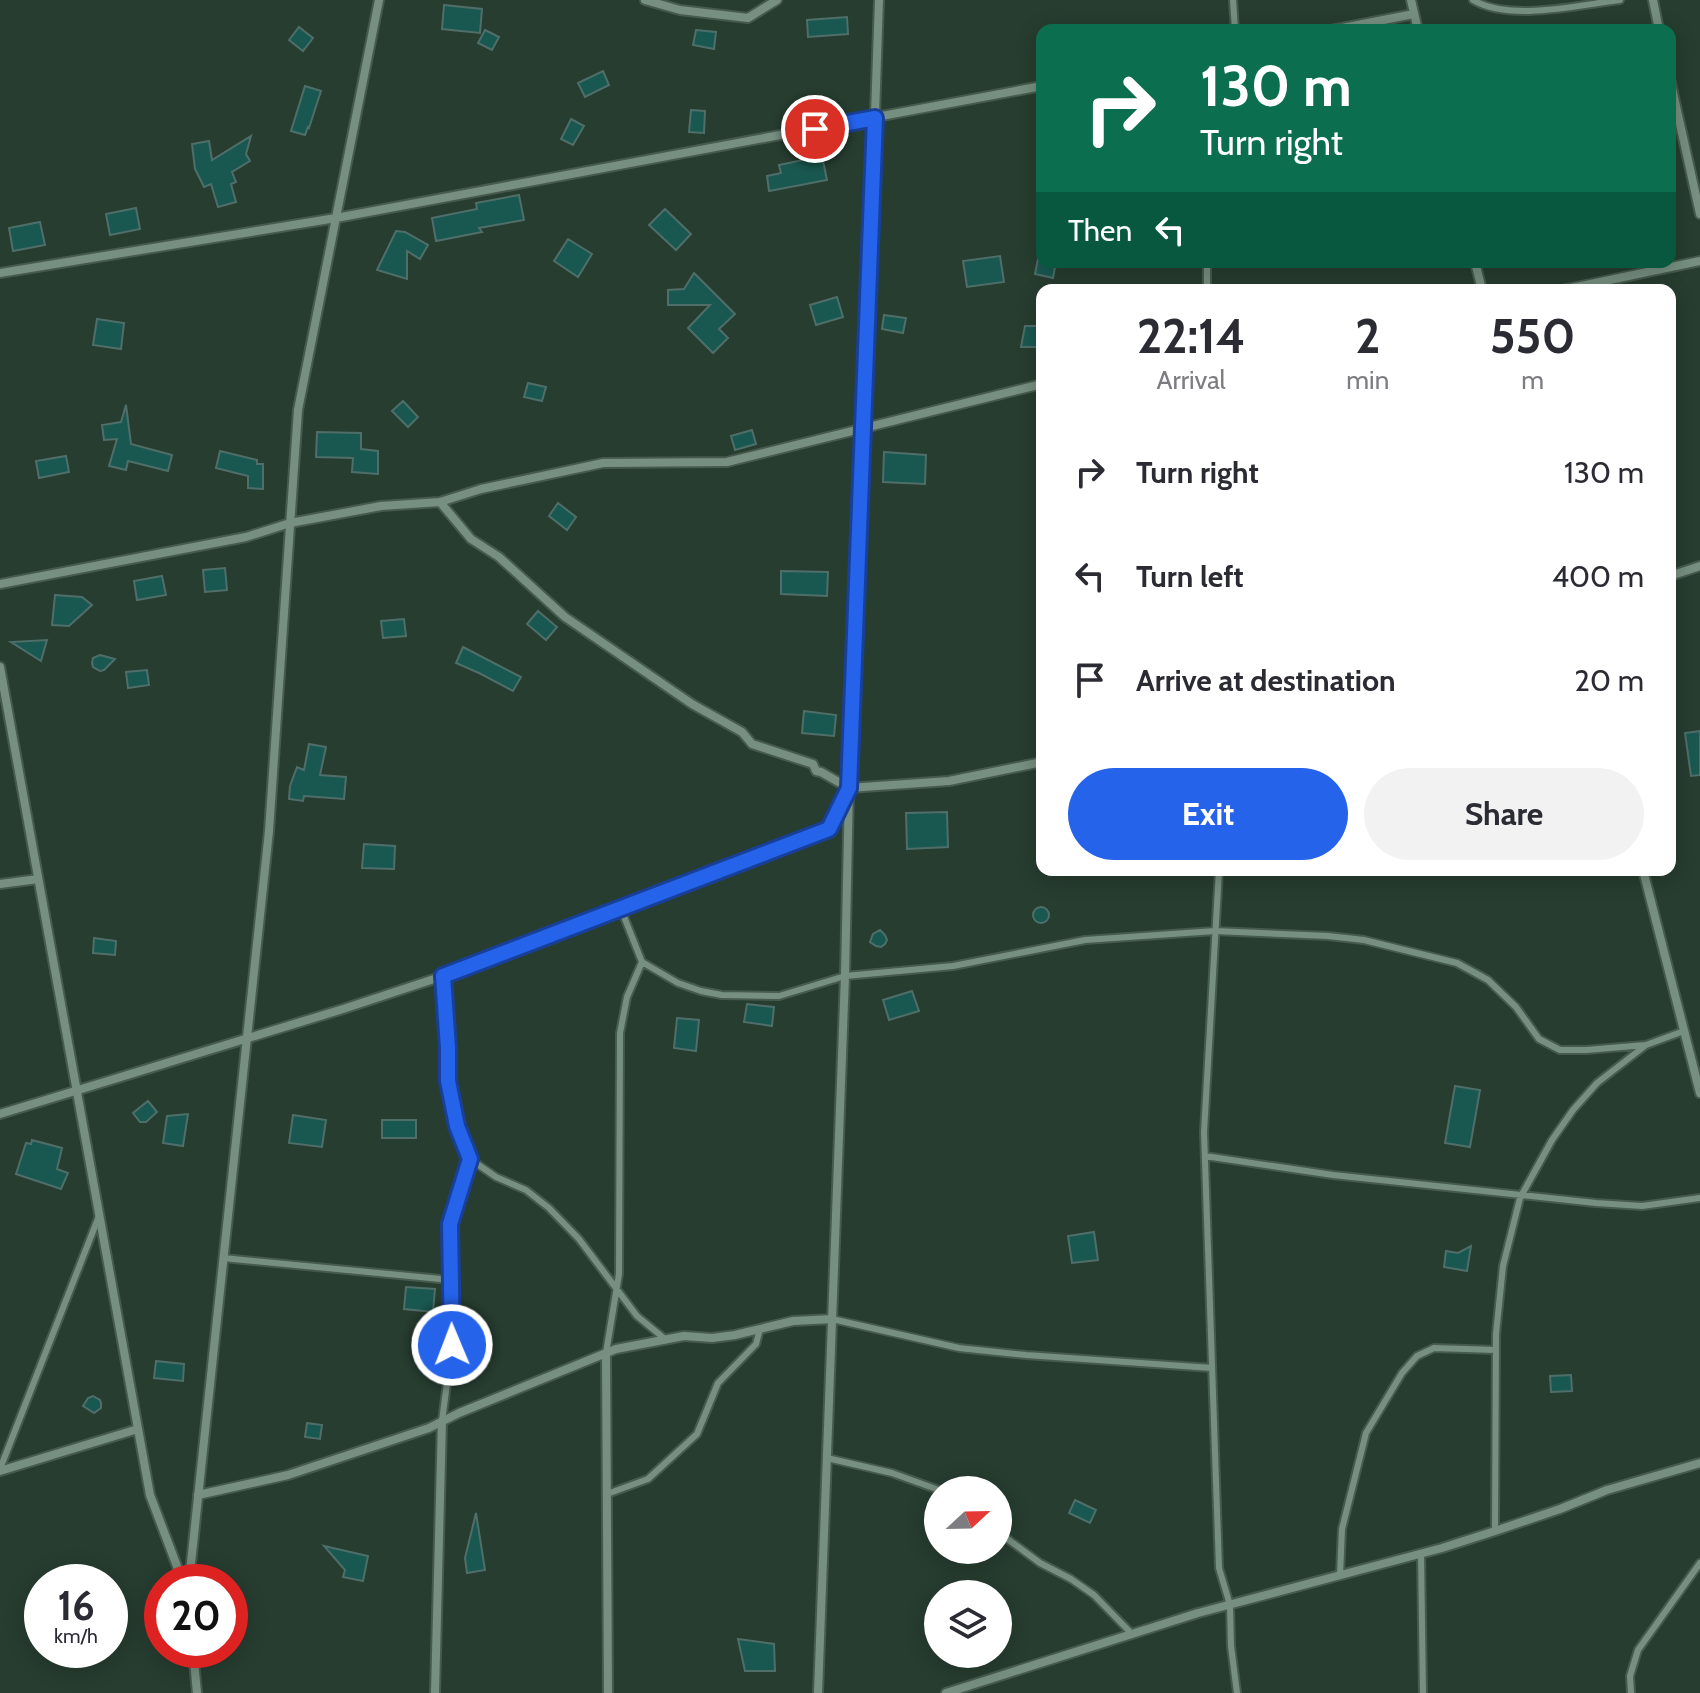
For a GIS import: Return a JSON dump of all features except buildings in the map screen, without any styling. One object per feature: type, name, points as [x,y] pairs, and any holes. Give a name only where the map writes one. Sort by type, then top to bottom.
[{"type":"street","points":[[188,1564],[269,831],[298,410],[379,0]]},
{"type":"street","points":[[645,0],[680,10],[748,18],[777,0]]},
{"type":"street","points":[[818,1693],[879,0]]},
{"type":"street","points":[[1411,0],[1416,24]]},
{"type":"street","points":[[1653,0],[1658,24]]},
{"type":"street","points":[[1363,24],[1414,14]]},
{"type":"street","points":[[0,273],[336,218],[1036,87]]},
{"type":"street","points":[[1676,106],[1700,214]]},
{"type":"street","points":[[1676,266],[1700,261]]},
{"type":"street","points":[[1591,284],[1667,268]]},
{"type":"street","points":[[0,584],[246,537],[290,523],[381,506],[440,502],[481,489],[603,463],[727,462],[1036,386]]},
{"type":"street","points":[[440,502],[471,539],[499,557],[565,617],[692,704],[742,732],[752,744],[813,764],[816,771],[849,788],[949,781],[1036,763]]},
{"type":"street","points":[[1676,574],[1700,566]]},
{"type":"street","points":[[0,667],[150,1495],[179,1564]]},
{"type":"street","points":[[0,1114],[443,976],[621,909],[829,829],[849,788]]},
{"type":"street","points":[[1645,876],[1700,1093]]},
{"type":"street","points":[[0,884],[38,879]]},
{"type":"street","points":[[198,1495],[314,1468],[429,1428],[616,1349],[684,1336],[712,1338],[793,1321],[832,1319]]},
{"type":"street","points":[[606,1353],[608,1693]]},
{"type":"street","points":[[435,1693],[442,1421]]},
{"type":"street","points":[[0,1470],[138,1429]]},
{"type":"street","points":[[946,1693],[1230,1605],[1495,1531],[1607,1490],[1700,1463]]},
{"type":"street","points":[[195,1668],[197,1693]]},
{"type":"lane","points":[[1233,0],[1235,24]]},
{"type":"lane","points":[[1473,0],[1510,11],[1620,0]]},
{"type":"lane","points":[[1219,876],[1204,1132],[1219,1568],[1230,1605],[1237,1693]]},
{"type":"lane","points":[[621,909],[642,962],[678,983],[722,995],[779,996],[845,976],[953,966],[1085,940],[1215,931],[1364,940],[1457,963],[1488,980],[1516,1007],[1539,1039],[1560,1050],[1646,1045],[1684,1031]]},
{"type":"lane","points":[[606,1353],[617,1289],[620,1247],[620,1033],[627,997],[642,962]]},
{"type":"lane","points":[[443,976],[448,1081],[457,1126],[470,1159],[496,1177],[526,1190],[549,1208],[579,1239],[637,1316],[666,1340]]},
{"type":"lane","points":[[1495,1531],[1496,1334],[1503,1266],[1512,1225],[1522,1195],[1552,1140],[1573,1110],[1597,1083],[1646,1045]]},
{"type":"lane","points":[[1205,1156],[1333,1175],[1642,1206],[1700,1198]]},
{"type":"lane","points":[[442,1421],[452,1345],[450,1224],[470,1159]]},
{"type":"lane","points":[[0,1470],[99,1215]]},
{"type":"lane","points":[[223,1258],[451,1280]]},
{"type":"lane","points":[[832,1319],[959,1348],[1212,1368]]},
{"type":"lane","points":[[607,1494],[648,1479],[697,1434],[718,1383],[756,1344],[760,1329]]},
{"type":"lane","points":[[1340,1575],[1342,1529],[1366,1433],[1396,1381],[1417,1356],[1434,1348],[1496,1350]]},
{"type":"lane","points":[[827,1458],[892,1473],[924,1485]]},
{"type":"lane","points":[[1012,1542],[1094,1595],[1132,1634]]},
{"type":"lane","points":[[1421,1553],[1423,1693]]},
{"type":"lane","points":[[1631,1693],[1630,1676],[1638,1650],[1700,1563]]},
{"type":"route","points":[[452,1345],[450,1224],[470,1159],[457,1126],[448,1081],[443,976],[829,829],[849,788],[875,118],[815,129]]}]
